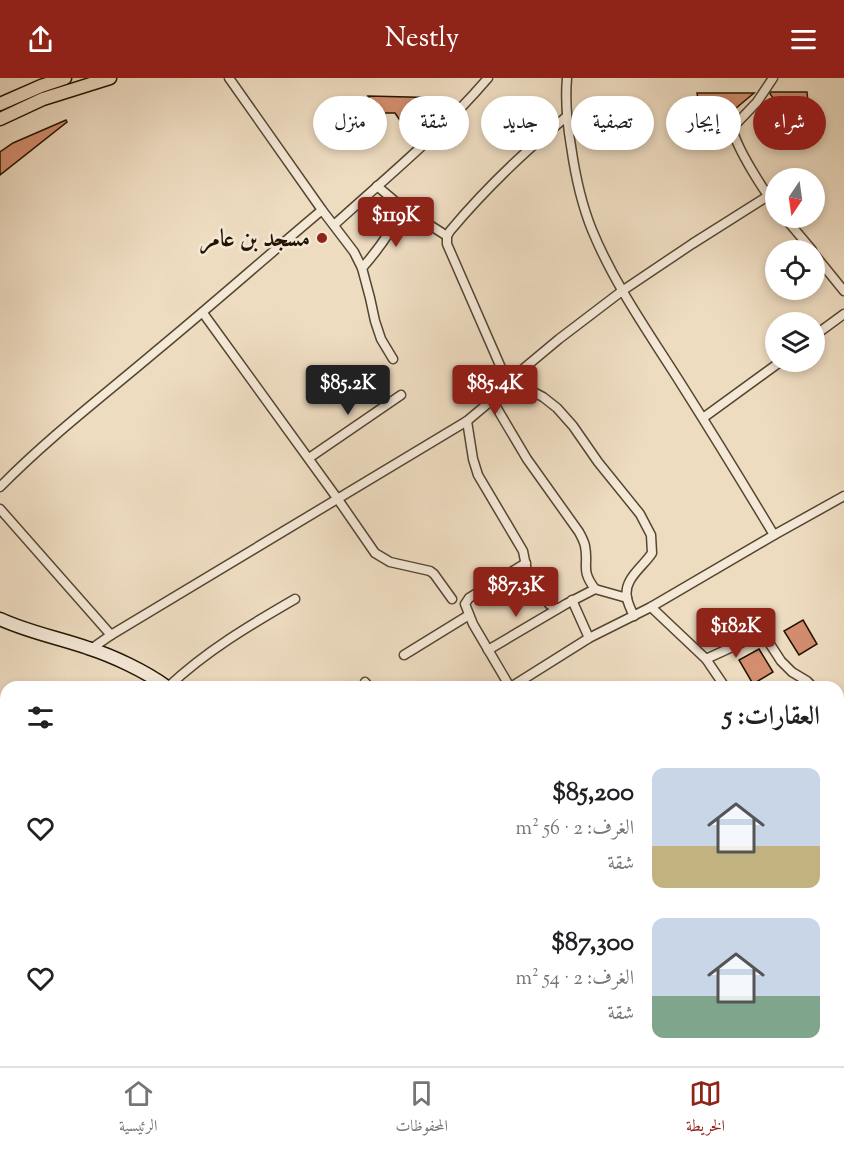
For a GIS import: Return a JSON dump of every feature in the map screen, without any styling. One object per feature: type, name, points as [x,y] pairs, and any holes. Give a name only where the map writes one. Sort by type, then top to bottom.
[{"type":"main road","points":[[0,104],[65,78]]},
{"type":"main road","points":[[0,120],[43,99],[110,78]]},
{"type":"street","points":[[229,78],[354,252],[362,268],[381,339],[393,359]]},
{"type":"street","points":[[334,225],[440,129],[488,78]]},
{"type":"street","points":[[567,78],[566,117],[574,166],[582,202],[595,237],[622,291],[774,535]]},
{"type":"street","points":[[765,191],[733,131],[736,124],[757,102],[773,78]]},
{"type":"street","points":[[566,117],[493,183],[454,226],[447,236],[447,244],[498,364],[510,380],[543,397],[557,408],[640,514],[651,536],[652,553],[629,580],[626,589],[634,616]]},
{"type":"street","points":[[377,186],[404,208],[447,236]]},
{"type":"street","points":[[91,649],[466,421],[559,339],[622,291],[765,198]]},
{"type":"street","points":[[362,268],[387,238],[404,208]]},
{"type":"street","points":[[0,487],[56,434],[203,313],[322,210]]},
{"type":"street","points":[[793,228],[804,240]]},
{"type":"street","points":[[825,268],[844,291]]},
{"type":"street","points":[[203,313],[338,498],[375,553],[390,562],[430,570],[452,599]]},
{"type":"street","points":[[825,328],[844,314]]},
{"type":"street","points":[[703,418],[766,372]]},
{"type":"street","points":[[309,458],[401,395]]},
{"type":"street","points":[[492,400],[527,459],[579,532],[585,544],[587,579],[595,590]]},
{"type":"street","points":[[466,421],[478,475],[523,551],[531,582],[549,604],[557,609]]},
{"type":"street","points":[[520,681],[589,638],[651,607],[844,496]]},
{"type":"street","points":[[0,510],[111,635]]},
{"type":"street","points":[[506,681],[465,604],[469,598],[526,563]]},
{"type":"street","points":[[488,650],[572,600],[595,590],[627,598]]},
{"type":"street","points":[[174,681],[210,652],[295,599]]},
{"type":"street","points":[[572,600],[589,638]]},
{"type":"street","points":[[651,607],[706,659],[721,681]]},
{"type":"street","points":[[404,655],[469,615]]},
{"type":"street","points":[[0,619],[91,649],[159,681]]},
{"type":"street","points":[[706,659],[754,637],[763,637],[781,662],[807,681]]},
{"type":"building","points":[[771,92],[807,92],[807,96],[772,96]]},
{"type":"building","points":[[697,93],[754,93],[741,104],[741,96],[698,96]]},
{"type":"building","points":[[387,96],[399,97],[399,119],[395,113],[387,113]]},
{"type":"building","points":[[66,120],[67,122],[0,175],[0,152],[13,143]]},
{"type":"building","points":[[803,620],[817,644],[799,655],[784,631]]},
{"type":"building","points":[[759,649],[773,672],[758,681],[751,681],[739,660]]},
{"type":"place","name":"مسجد بن عامر","points":[[322,238]]}]
